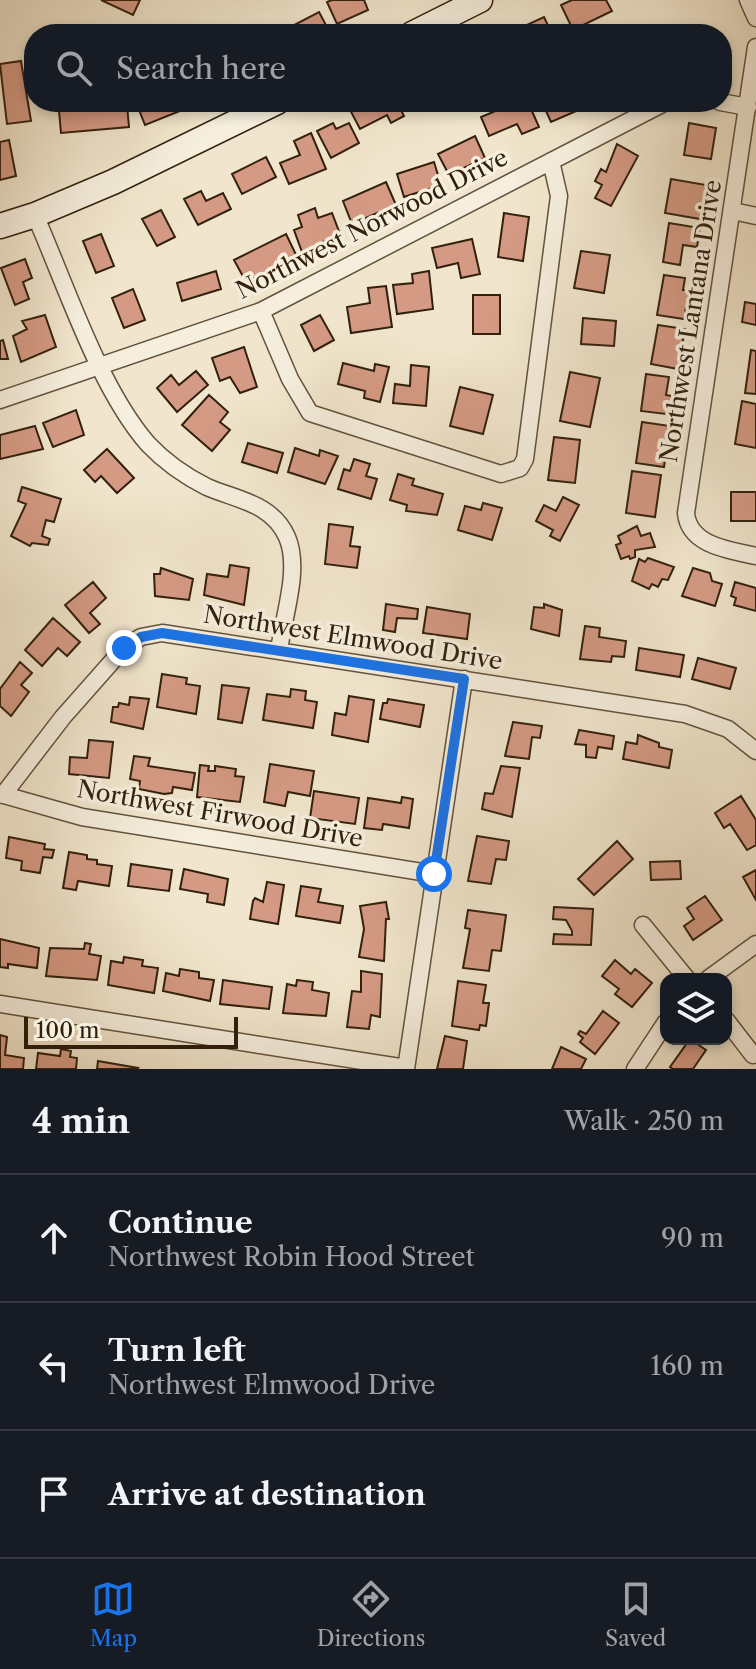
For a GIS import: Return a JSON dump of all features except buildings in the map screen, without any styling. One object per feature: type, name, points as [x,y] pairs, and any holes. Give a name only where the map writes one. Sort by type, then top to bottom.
[{"type":"main road","points":[[432,24],[480,0]]},
{"type":"main road","points":[[0,226],[35,215],[125,176],[256,112]]},
{"type":"street","points":[[748,0],[756,18]]},
{"type":"street","name":"Northwest Lantana Drive","points":[[756,47],[686,513],[689,528],[697,537],[756,556]]},
{"type":"street","points":[[732,104],[748,107]]},
{"type":"street","name":"Northwest Norwood Drive","points":[[0,400],[261,311],[647,112]]},
{"type":"street","points":[[261,311],[290,379],[310,413],[501,474],[511,473],[525,459],[538,366],[559,196],[551,161]]},
{"type":"street","points":[[733,211],[756,216]]},
{"type":"street","points":[[35,215],[101,366],[131,423],[171,466],[210,488],[252,502],[279,523],[288,538],[291,566],[279,651]]},
{"type":"street","name":"Northwest Elmwood Drive","points":[[2,795],[63,717],[132,641],[162,633],[708,720],[728,729],[756,751]]},
{"type":"street","points":[[0,1004],[406,1068],[464,679]]},
{"type":"street","name":"Northwest Firwood Drive","points":[[2,795],[82,817],[434,874]]},
{"type":"street","points":[[643,925],[682,973]]},
{"type":"street","points":[[716,973],[756,944]]},
{"type":"street","points":[[732,1028],[753,1055]]},
{"type":"street","points":[[635,1069],[660,1031]]},
{"type":"route","points":[[124,648],[141,637],[162,633],[464,679],[434,874]]}]
